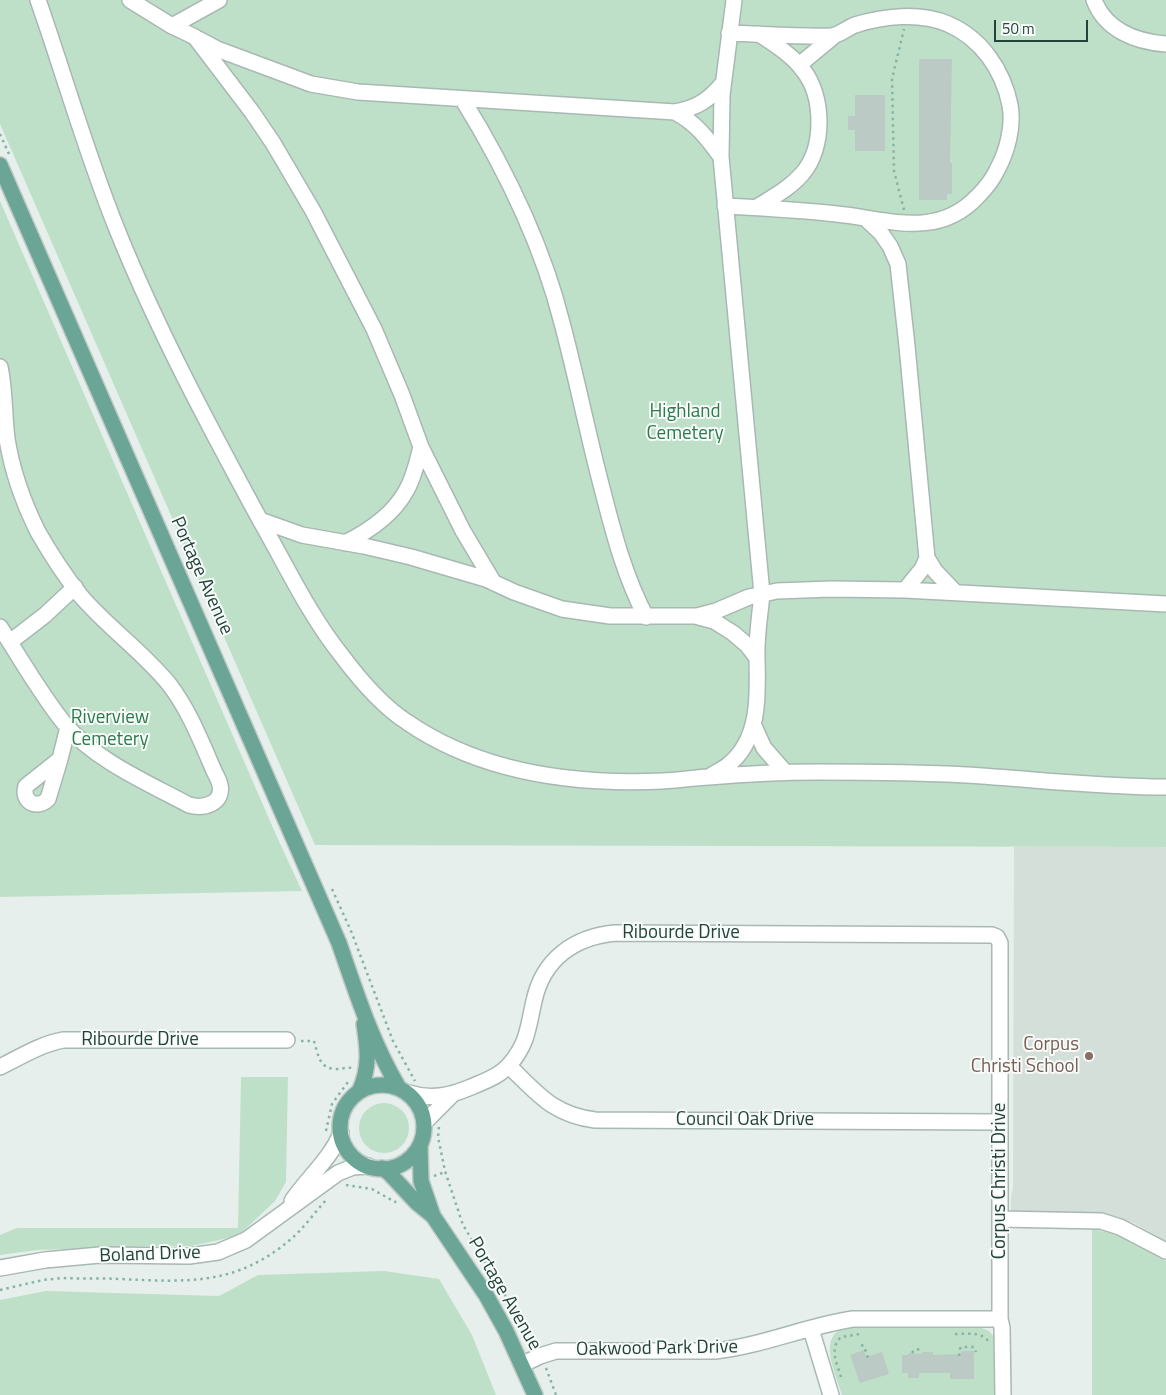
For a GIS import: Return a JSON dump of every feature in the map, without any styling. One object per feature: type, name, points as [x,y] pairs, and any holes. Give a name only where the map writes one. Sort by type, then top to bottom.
[{"type":"main road","name":"Portage Avenue","points":[[0,165],[339,942],[361,1006],[391,1074],[404,1090]]},
{"type":"main road","name":"Portage Avenue","points":[[358,1092],[365,1078],[368,1065],[361,1006]]},
{"type":"main road","points":[[385,1084],[404,1090],[432,1123],[420,1146],[413,1156],[404,1163],[393,1167],[375,1167],[358,1161],[344,1144],[341,1133],[341,1121],[344,1110],[350,1100],[358,1092],[371,1086],[385,1084]]},
{"type":"main road","name":"Portage Avenue","points":[[420,1146],[421,1181],[433,1216],[486,1295],[523,1364],[535,1395]]},
{"type":"main road","name":"Portage Avenue","points":[[375,1167],[389,1173],[433,1216]]},
{"type":"street","points":[[38,0],[62,67],[80,128],[119,234],[184,374],[260,520],[325,633],[343,658],[394,712],[422,732],[450,747],[490,762],[558,777],[664,781],[785,772],[926,774],[1101,785],[1166,787]]},
{"type":"street","points":[[130,0],[172,26],[217,48],[311,84],[358,92],[675,112],[691,109],[707,100],[723,83]]},
{"type":"street","points":[[172,26],[219,0]]},
{"type":"street","points":[[709,777],[729,764],[742,749],[754,726],[762,594],[721,156],[723,83],[734,0]]},
{"type":"street","points":[[1094,0],[1103,15],[1118,31],[1148,42],[1166,44]]},
{"type":"street","points":[[725,206],[846,215],[908,224],[929,222],[949,218],[967,208],[985,188],[1003,159],[1008,141],[1010,122],[1010,107],[1004,83],[995,65],[980,47],[972,39],[948,24],[926,18],[880,18],[853,26],[834,36],[798,65]]},
{"type":"street","points":[[729,33],[834,36]]},
{"type":"street","points":[[757,207],[783,191],[804,173],[813,153],[819,131],[819,112],[814,89],[804,70],[783,50],[759,34]]},
{"type":"street","points":[[195,37],[252,112],[295,180],[374,329],[422,447],[463,531],[494,583]]},
{"type":"street","points":[[463,100],[504,173],[543,258],[562,323],[613,534],[631,584],[646,617]]},
{"type":"street","points":[[675,112],[690,120],[721,156]]},
{"type":"street","points":[[865,218],[881,233],[890,246],[898,264],[927,558],[934,571],[955,592]]},
{"type":"street","points":[[0,367],[8,441],[23,496],[39,533],[81,596],[162,676],[179,698],[195,727],[220,784],[218,797],[212,804],[205,807],[189,805],[107,759],[83,742],[68,727],[35,682],[0,627]]},
{"type":"street","points":[[345,543],[362,534],[384,518],[398,504],[407,490],[422,447]]},
{"type":"street","points":[[260,520],[302,535],[411,557],[494,583],[562,609],[610,616],[695,616],[716,611],[749,597],[777,591],[831,589],[955,592],[1166,604]]},
{"type":"street","points":[[905,590],[922,569],[927,558]]},
{"type":"street","points":[[10,642],[75,587]]},
{"type":"street","points":[[695,616],[714,621],[732,632],[757,658]]},
{"type":"street","points":[[754,726],[764,748],[785,772]]},
{"type":"street","points":[[60,759],[68,727]]},
{"type":"street","name":"Ribourde Drive","points":[[404,1090],[423,1097],[452,1096],[494,1077],[509,1066],[526,1040],[538,986],[545,972],[554,960],[572,946],[585,939],[600,935],[615,933],[848,933],[992,934],[997,936]]},
{"type":"street","name":"Corpus Christi Drive","points":[[997,936],[1000,943],[1000,1318],[1003,1356],[1003,1395]]},
{"type":"street","name":"Ribourde Drive","points":[[0,1067],[51,1042],[63,1040],[287,1040]]},
{"type":"street","name":"Council Oak Drive","points":[[509,1066],[545,1101],[562,1112],[595,1120],[1000,1122]]},
{"type":"street","name":"Ribourde Drive","points":[[432,1123],[452,1096]]},
{"type":"street","name":"Boland Drive","points":[[287,1208],[301,1188],[327,1159],[336,1146],[341,1133]]},
{"type":"street","name":"Boland Drive","points":[[0,1268],[45,1260],[100,1256],[189,1256],[218,1252],[246,1240],[287,1208],[338,1173],[353,1167],[375,1167]]},
{"type":"street","points":[[1000,1219],[1101,1222],[1120,1227],[1166,1251]]},
{"type":"street","name":"Oakwood Park Drive","points":[[523,1364],[556,1351],[715,1351],[750,1346],[834,1322],[862,1318],[1000,1318]]},
{"type":"street","points":[[811,1329],[831,1395]]},
{"type":"path","points":[[907,17],[892,79],[894,171],[908,224]]},
{"type":"path","points":[[287,1040],[314,1041],[320,1062],[327,1068],[354,1068],[347,1083],[332,1104],[328,1114],[325,1136]]},
{"type":"path","points":[[432,1123],[438,1136],[445,1172],[463,1225],[540,1356],[556,1395]]},
{"type":"path","points":[[430,1177],[445,1172]]},
{"type":"path","points":[[344,1185],[372,1189],[395,1202],[399,1198]]},
{"type":"path","points":[[842,1381],[834,1353],[835,1345],[844,1336],[862,1334]]},
{"type":"path","points":[[949,1334],[979,1335],[988,1340],[990,1345]]},
{"type":"path","points":[[860,1345],[864,1346],[868,1358]]},
{"type":"path","points":[[959,1356],[961,1347],[974,1348],[976,1352]]},
{"type":"path","points":[[912,1354],[914,1350],[922,1349]]},
{"type":"shaded area","name":"Corpus Christi School","points":[[1014,847],[1166,847],[1166,1241],[1134,1223],[1101,1213],[1011,1212],[1013,1189]]},
{"type":"green space","name":"Highland Cemetery","points":[[0,0],[1166,0],[1166,847],[315,845],[0,124]]},
{"type":"green space","name":"Riverview Cemetery","points":[[0,201],[277,837],[302,891],[0,897]]},
{"type":"green space","points":[[241,1077],[288,1077],[286,1182],[275,1201],[238,1236],[191,1246],[37,1250],[0,1255],[0,1235],[17,1228],[238,1228]]},
{"type":"green space","points":[[379,1103],[389,1103],[402,1110],[409,1123],[409,1133],[402,1146],[389,1153],[379,1153],[370,1149],[363,1142],[359,1133],[359,1123],[363,1114],[370,1107]]},
{"type":"green space","points":[[1092,1229],[1116,1234],[1166,1261],[1166,1395],[1092,1395]]},
{"type":"green space","points":[[384,1271],[439,1279],[472,1335],[496,1395],[0,1395],[0,1300],[46,1291],[219,1296],[258,1275]]},
{"type":"green space","points":[[860,1326],[980,1327],[989,1331],[995,1338],[998,1395],[842,1395],[831,1360],[831,1342],[834,1335],[841,1329]]},
{"type":"building","points":[[919,59],[952,59],[950,163],[952,163],[952,194],[947,194],[947,200],[919,200]]},
{"type":"building","points":[[855,95],[885,95],[885,151],[855,151],[855,130],[848,130],[848,116],[855,116]]},
{"type":"building","points":[[864,1350],[866,1357],[882,1352],[889,1374],[860,1383],[850,1355]]},
{"type":"building","points":[[961,1351],[974,1351],[974,1379],[950,1379],[950,1373],[919,1373],[919,1378],[908,1378],[908,1373],[902,1373],[902,1355],[908,1355],[908,1353],[922,1354],[922,1352],[933,1352],[933,1355],[961,1354]]},
{"type":"place","name":"Corpus Christi School","points":[[1089,1056]]}]
